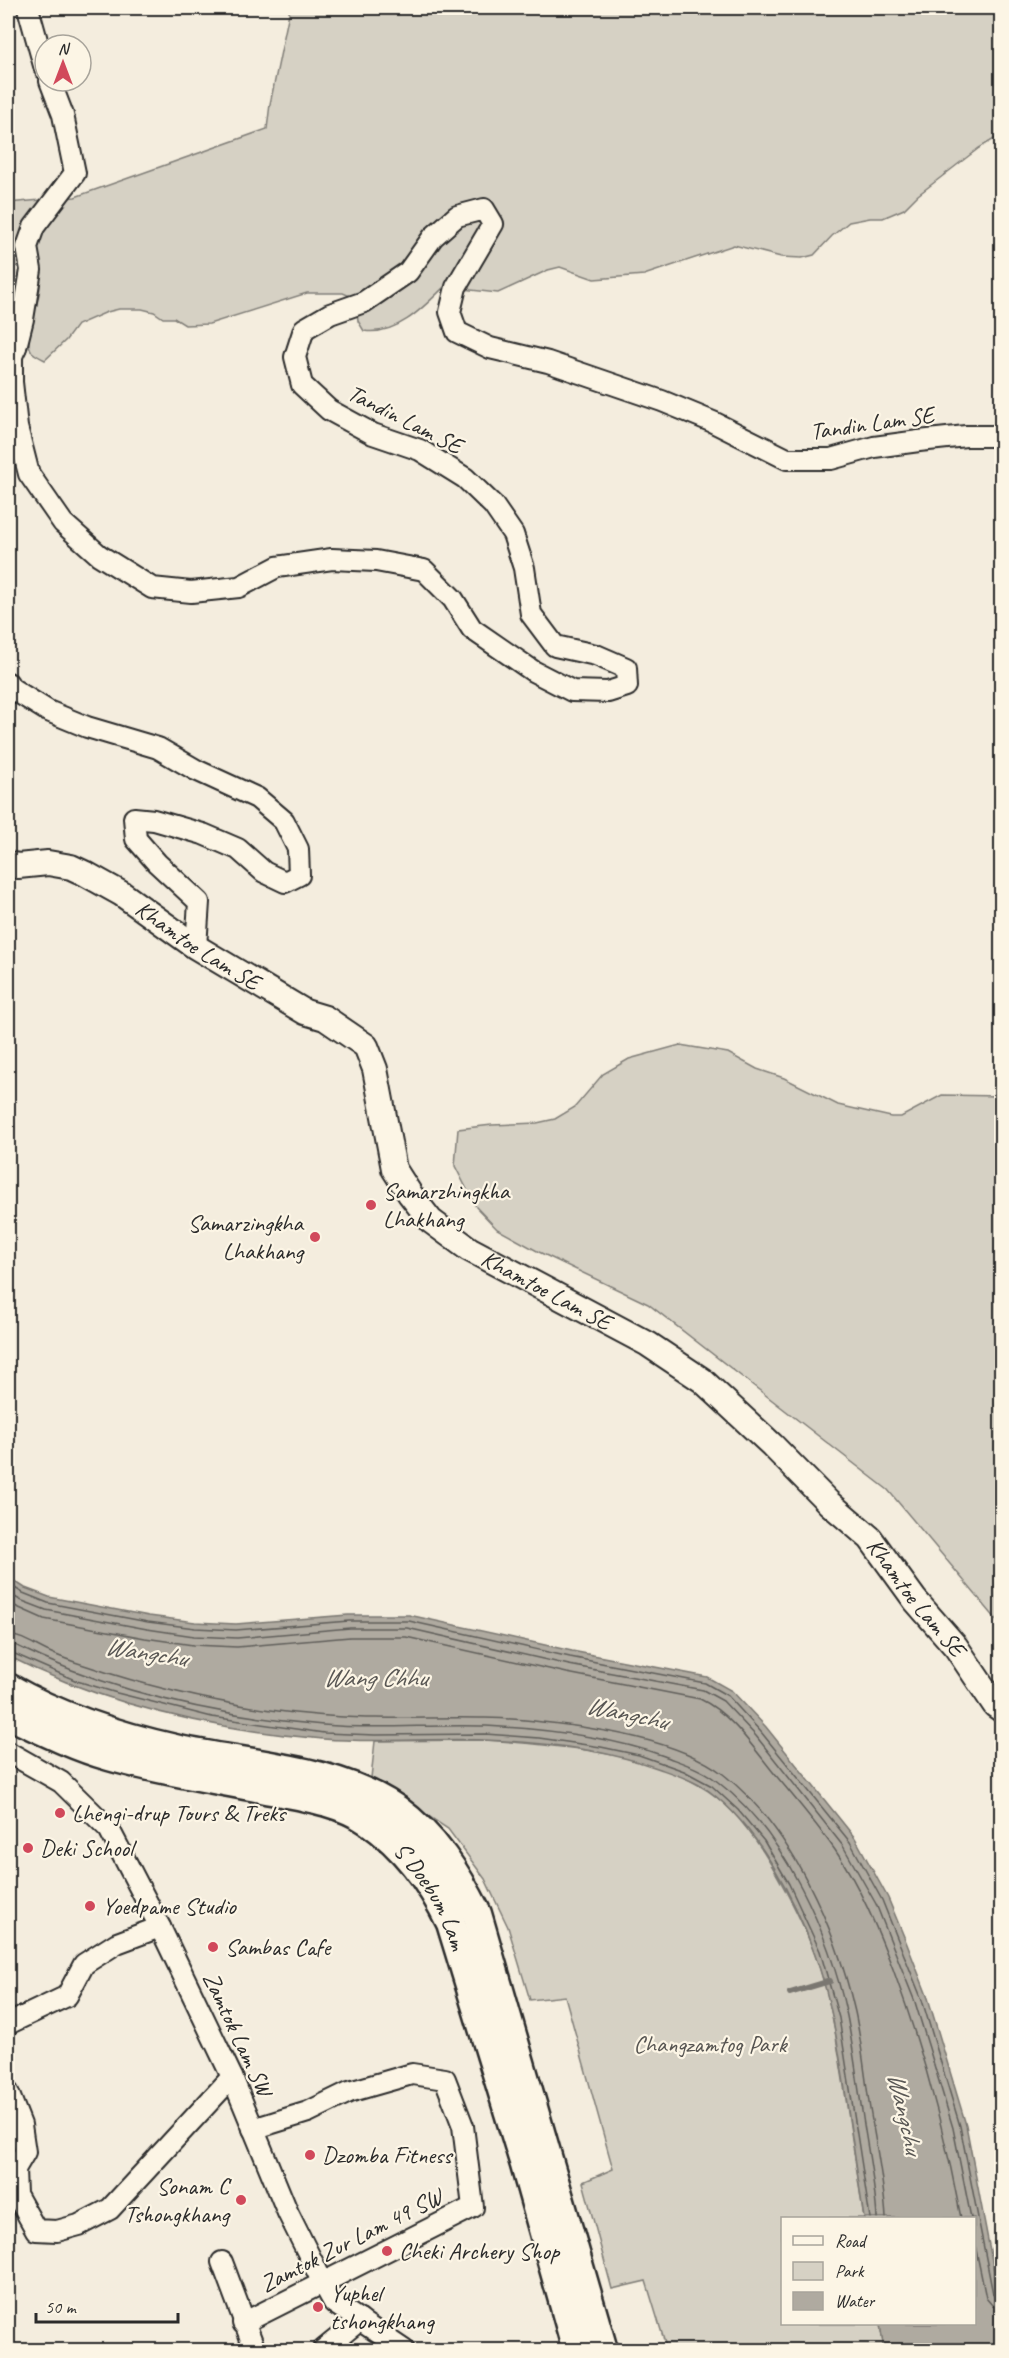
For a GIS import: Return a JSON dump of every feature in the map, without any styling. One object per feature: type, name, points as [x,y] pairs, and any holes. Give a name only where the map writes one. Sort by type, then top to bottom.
[{"type":"highway","name":"S Doebum Lam","points":[[8,1688],[68,1717],[112,1732],[177,1749],[324,1777],[355,1787],[398,1811],[448,1861],[477,1914],[603,2350]]},
{"type":"highway","name":"S Doebum Lam","points":[[8,1714],[59,1737],[108,1755],[315,1799],[368,1820],[401,1847],[423,1873],[438,1896],[451,1923],[525,2165],[576,2350]]},
{"type":"main road","name":"Khamtoe Lam SE","points":[[8,864],[18,866],[48,863],[71,867],[122,894],[196,947],[305,1012],[325,1018],[366,1046],[375,1069],[394,1168],[410,1194],[432,1221],[469,1249],[648,1344],[702,1380],[772,1445],[829,1503],[870,1538],[915,1600],[956,1647],[995,1705],[1002,1710]]},
{"type":"street","points":[[28,8],[35,33]]},
{"type":"street","points":[[12,348],[24,319],[31,270],[27,247],[34,227],[75,173],[63,114],[55,93]]},
{"type":"street","name":"Tandin Lam SE","points":[[12,348],[16,416],[29,474],[63,523],[99,555],[152,588],[191,592],[239,587],[277,567],[333,559],[376,561],[424,570],[453,599],[472,629],[533,671],[572,691],[608,692],[627,686],[626,668],[596,655],[555,646],[531,614],[524,568],[513,534],[494,505],[465,478],[420,450],[373,434],[329,410],[303,386],[295,357],[304,329],[330,314],[364,302],[408,272],[433,237],[457,216],[484,209],[494,224],[456,287],[450,312],[457,332],[490,348],[548,362],[662,401],[713,422],[787,459],[831,459],[874,447],[908,442],[966,436],[1002,436]]},
{"type":"street","points":[[8,684],[48,711],[87,727],[158,748],[196,770],[257,798],[284,821],[298,849],[299,875],[285,882],[264,872],[238,849],[212,838],[154,820],[134,818],[136,839],[157,863],[199,902],[196,947]]},
{"type":"street","name":"Zamtok Lam SW","points":[[8,1752],[61,1782],[109,1829],[160,1927],[232,2077],[288,2212],[334,2303],[404,2350]]},
{"type":"street","points":[[8,2024],[67,1996],[84,1964],[117,1943],[160,1927]]},
{"type":"street","name":"Zamtok Zur Lam 49 SW","points":[[243,2323],[473,2207],[463,2126],[445,2079],[412,2074],[349,2092],[308,2112],[253,2129]]},
{"type":"street","points":[[8,2092],[21,2124],[25,2152],[15,2169],[16,2194],[36,2230],[57,2231],[79,2225],[110,2209],[232,2077]]},
{"type":"street","points":[[222,2262],[255,2350]]},
{"type":"street","points":[[323,2350],[360,2320]]},
{"type":"green space","points":[[290,8],[1001,8],[1001,135],[979,148],[918,195],[904,209],[883,218],[849,222],[814,255],[802,258],[781,257],[734,245],[644,275],[594,279],[560,267],[548,270],[498,293],[444,287],[408,319],[398,325],[376,331],[364,331],[358,321],[357,311],[364,302],[343,293],[307,293],[209,324],[185,325],[174,318],[163,318],[154,312],[142,309],[119,309],[77,325],[66,340],[45,360],[32,352],[29,345],[30,328],[40,280],[19,266],[8,267],[8,203],[75,197],[267,129]]},
{"type":"green space","points":[[680,1045],[728,1053],[757,1069],[784,1078],[838,1105],[891,1117],[901,1117],[942,1095],[1001,1096],[1001,1625],[888,1490],[648,1304],[539,1252],[497,1229],[476,1207],[455,1166],[458,1129],[537,1123],[555,1119],[575,1107],[603,1074],[629,1059]]},
{"type":"green space","name":"Changzamtog Park","points":[[484,1740],[600,1752],[658,1767],[684,1778],[718,1798],[744,1825],[759,1845],[800,1919],[824,1983],[838,2047],[864,2217],[781,2217],[781,2325],[880,2325],[884,2350],[667,2350],[646,2281],[612,2289],[583,2182],[613,2169],[565,1996],[530,2000],[508,1927],[485,1879],[448,1829],[371,1778],[375,1741]]},
{"type":"water","name":"Wang Chhu","points":[[8,1577],[25,1588],[49,1597],[149,1616],[195,1622],[236,1624],[348,1615],[409,1615],[572,1651],[707,1677],[732,1691],[766,1727],[855,1838],[888,1898],[905,1939],[928,1998],[966,2125],[1001,2308],[1001,2350],[884,2350],[880,2325],[976,2325],[976,2217],[864,2217],[836,2034],[815,1955],[797,1911],[773,1865],[743,1824],[709,1791],[686,1778],[639,1762],[574,1748],[484,1740],[323,1739],[201,1722],[83,1688],[8,1656]]},
{"type":"waterway","points":[[790,1993],[830,1981]]},
{"type":"place","name":"Samarzhingkha Lhakhang","points":[[371,1205]]},
{"type":"place","name":"Samarzingkha Lhakhang","points":[[315,1237]]},
{"type":"place","name":"Lhengi-drup Tours & Treks","points":[[60,1813]]},
{"type":"place","name":"Deki School","points":[[28,1848]]},
{"type":"place","name":"Yoedpame Studio","points":[[90,1906]]},
{"type":"place","name":"Sambas Cafe","points":[[213,1947]]},
{"type":"place","name":"Dzomba Fitness","points":[[310,2155]]},
{"type":"place","name":"Sonam C Tshongkhang","points":[[241,2200]]},
{"type":"place","name":"Cheki Archery Shop","points":[[387,2251]]},
{"type":"place","name":"Yuphel tshongkhang","points":[[318,2307]]},
{"type":"water label","name":"Wangchu","points":[[146,1652]]},
{"type":"water label","name":"Wangchu","points":[[627,1713]]},
{"type":"water label","name":"Wangchu","points":[[905,2113]]}]
